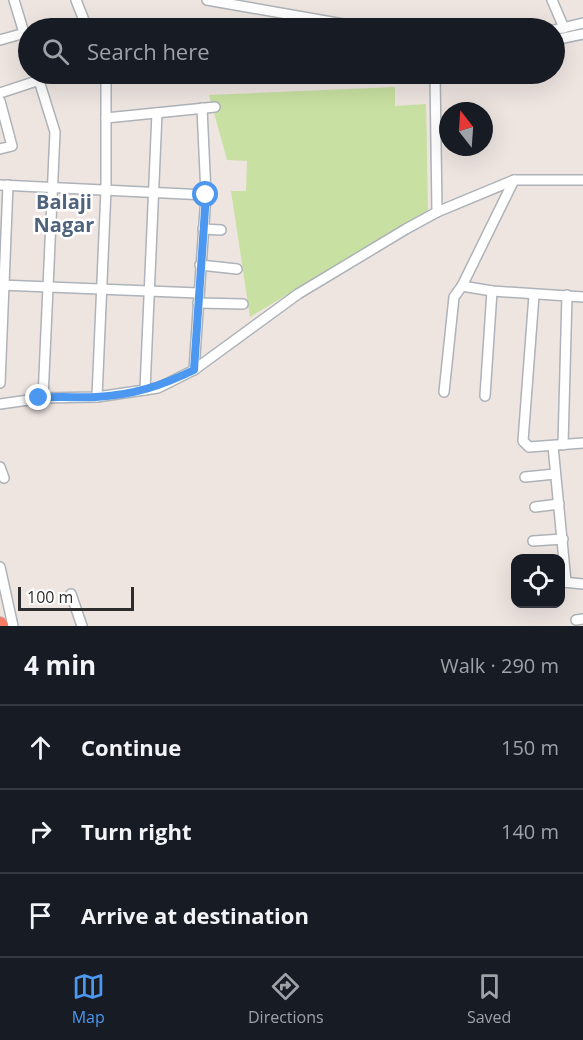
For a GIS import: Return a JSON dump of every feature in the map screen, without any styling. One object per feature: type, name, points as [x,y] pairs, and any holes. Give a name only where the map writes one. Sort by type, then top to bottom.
[{"type":"street","points":[[14,0],[20,18]]},
{"type":"street","points":[[76,0],[83,18]]},
{"type":"street","points":[[207,0],[309,18]]},
{"type":"street","points":[[552,0],[556,18]]},
{"type":"street","points":[[565,28],[583,23]]},
{"type":"street","points":[[565,38],[583,34]]},
{"type":"street","points":[[0,40],[18,35]]},
{"type":"street","points":[[0,93],[21,84]]},
{"type":"street","points":[[40,84],[55,132],[43,398]]},
{"type":"street","points":[[97,397],[106,189],[106,84]]},
{"type":"street","points":[[435,84],[436,212]]},
{"type":"street","points":[[0,101],[12,146],[0,149]]},
{"type":"street","points":[[106,118],[215,107]]},
{"type":"street","points":[[194,370],[206,195],[202,108]]},
{"type":"street","points":[[145,390],[157,113]]},
{"type":"street","points":[[444,392],[454,297],[462,286],[514,180]]},
{"type":"street","points":[[0,404],[43,398],[97,397],[158,388],[194,370],[298,294],[436,212],[514,180],[583,180]]},
{"type":"street","points":[[0,383],[4,185],[206,195]]},
{"type":"street","points":[[203,229],[221,230]]},
{"type":"street","points":[[200,265],[237,269]]},
{"type":"street","points":[[3,285],[151,291],[243,304]]},
{"type":"street","points":[[462,286],[492,291],[583,297]]},
{"type":"street","points":[[485,396],[492,291]]},
{"type":"street","points":[[534,294],[523,441],[529,447],[583,443]]},
{"type":"street","points":[[563,445],[567,295]]},
{"type":"street","points":[[553,446],[563,554]]},
{"type":"street","points":[[0,467],[4,478]]},
{"type":"street","points":[[525,477],[555,474]]},
{"type":"street","points":[[535,507],[560,504]]},
{"type":"street","points":[[533,541],[563,539]]},
{"type":"street","points":[[0,567],[13,626]]},
{"type":"street","points":[[565,582],[583,585]]},
{"type":"street","points":[[71,594],[82,626]]},
{"type":"green space","points":[[395,87],[395,106],[426,104],[428,210],[250,317],[231,191],[246,191],[247,161],[227,160],[209,95]]},
{"type":"district","name":"Balaji Nagar","points":[[64,214]]},
{"type":"route","points":[[39,398],[97,397],[158,388],[194,370],[206,195]]}]
